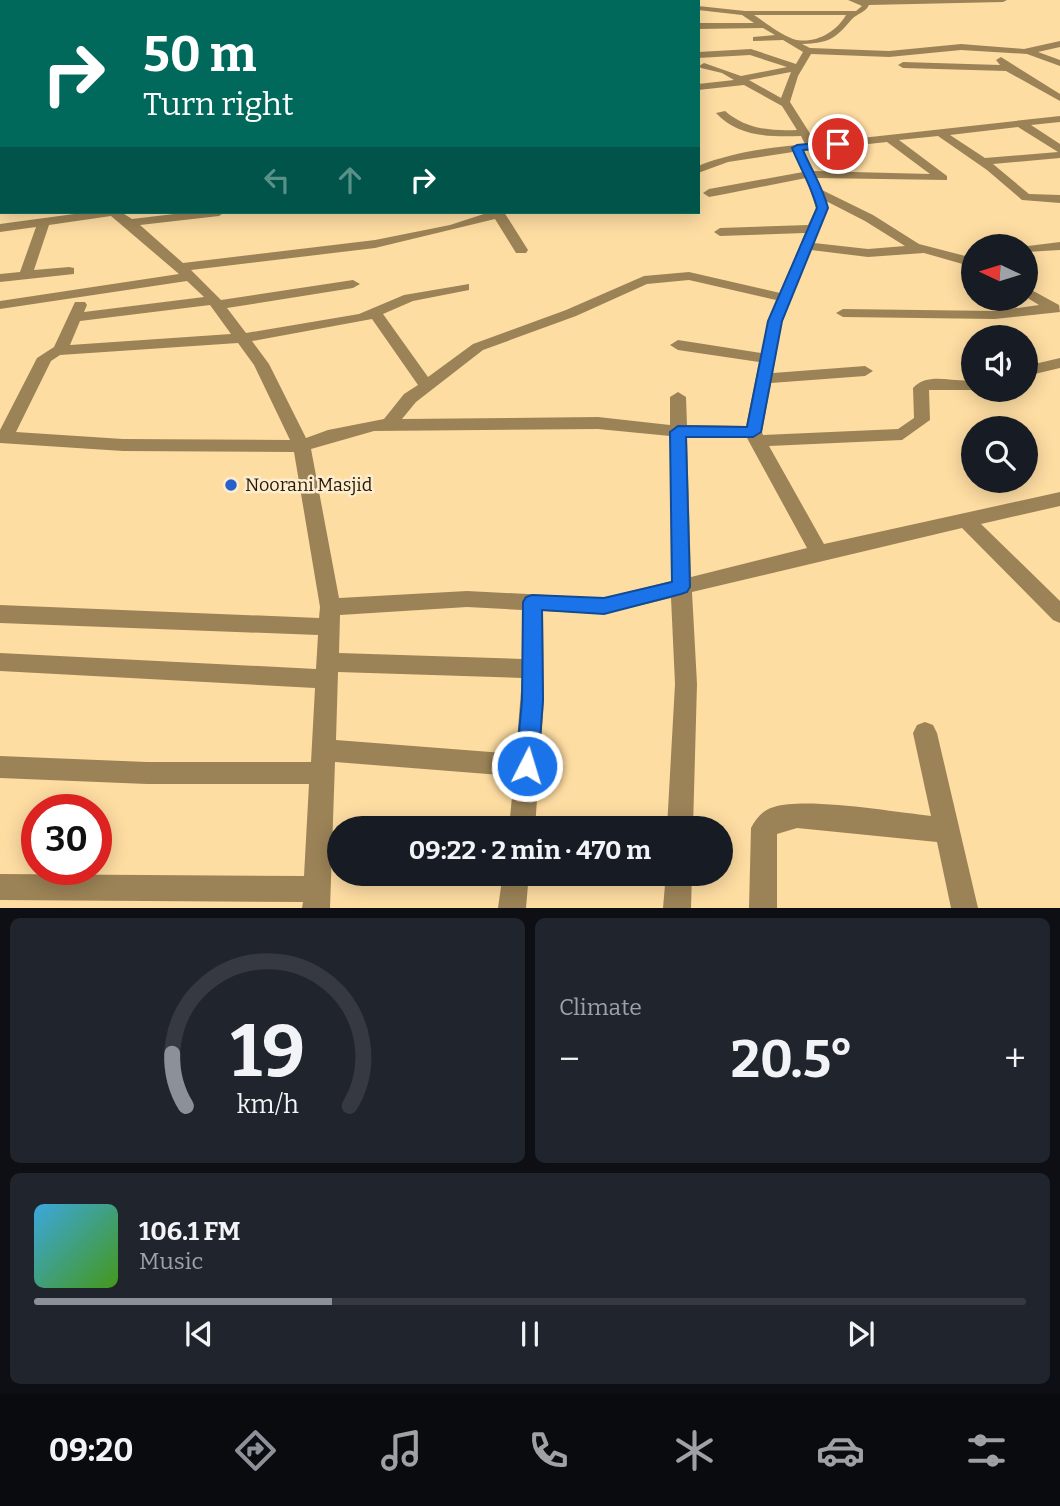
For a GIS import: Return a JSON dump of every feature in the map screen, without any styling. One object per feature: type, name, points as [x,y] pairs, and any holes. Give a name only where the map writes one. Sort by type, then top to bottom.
[{"type":"street","points":[[852,0],[864,3],[1003,0]]},
{"type":"street","points":[[709,2],[731,1]]},
{"type":"street","points":[[709,2],[744,13],[808,51],[889,54],[920,49],[1027,51],[1060,44]]},
{"type":"street","points":[[799,3],[813,3]]},
{"type":"street","points":[[756,39],[830,39],[845,28],[850,16],[866,6],[864,3]]},
{"type":"street","points":[[744,13],[858,13]]},
{"type":"street","points":[[700,26],[766,25]]},
{"type":"street","points":[[763,53],[786,39]]},
{"type":"street","points":[[722,41],[729,54]]},
{"type":"street","points":[[990,49],[1009,68],[1060,98]]},
{"type":"street","points":[[700,55],[729,54],[734,51],[782,54]]},
{"type":"street","points":[[786,104],[793,76],[808,51]]},
{"type":"street","points":[[1027,51],[1060,63]]},
{"type":"street","points":[[763,53],[798,68]]},
{"type":"street","points":[[903,65],[1009,68]]},
{"type":"street","points":[[704,66],[719,67],[786,104],[804,133],[808,176],[819,192],[822,208],[775,321],[763,379],[756,437],[819,553]]},
{"type":"street","points":[[700,87],[798,68]]},
{"type":"street","points":[[721,113],[732,124],[753,131],[804,133]]},
{"type":"street","points":[[700,169],[737,156],[1060,119]]},
{"type":"street","points":[[1021,124],[1060,149]]},
{"type":"street","points":[[942,134],[1026,197],[1060,199]]},
{"type":"street","points":[[709,193],[740,190],[808,176],[943,178],[890,139]]},
{"type":"street","points":[[982,162],[1060,155]]},
{"type":"street","points":[[819,192],[869,218],[915,247],[961,259]]},
{"type":"street","points":[[0,228],[44,222],[169,214]]},
{"type":"street","points":[[0,306],[84,293],[185,272],[419,237],[495,214]]},
{"type":"street","points":[[499,214],[521,250]]},
{"type":"street","points":[[0,887],[317,898],[330,617],[302,446],[261,364],[216,303],[185,272],[119,216]]},
{"type":"street","points":[[25,276],[44,222]]},
{"type":"street","points":[[720,232],[813,229]]},
{"type":"street","points":[[806,246],[869,253],[924,249]]},
{"type":"street","points":[[1038,247],[1060,246]]},
{"type":"street","points":[[954,256],[961,252]]},
{"type":"street","points":[[0,278],[69,271]]},
{"type":"street","points":[[389,424],[410,398],[478,347],[571,313],[644,280],[689,276],[785,298]]},
{"type":"street","points":[[75,317],[216,303],[353,284]]},
{"type":"street","points":[[464,287],[409,298],[376,313],[242,338],[60,350],[45,358],[2,437],[123,445],[302,446],[328,436],[374,425],[598,423],[756,437],[902,434],[922,420],[921,388],[946,382],[961,388]]},
{"type":"street","points":[[60,350],[84,293]]},
{"type":"street","points":[[1038,299],[1057,311]]},
{"type":"street","points":[[843,313],[996,314],[1057,311]]},
{"type":"street","points":[[376,313],[426,385]]},
{"type":"street","points":[[678,345],[768,359]]},
{"type":"street","points":[[1038,368],[1060,363]]},
{"type":"street","points":[[763,379],[865,371]]},
{"type":"street","points":[[678,397],[681,587],[686,684],[680,816]]},
{"type":"street","points":[[0,614],[330,617],[467,599],[604,606],[819,553],[1060,499]]},
{"type":"street","points":[[966,520],[1060,614]]},
{"type":"street","points":[[523,816],[533,669],[532,602]]},
{"type":"street","points":[[0,662],[328,671],[533,669]]},
{"type":"street","points":[[925,733],[965,908]]},
{"type":"street","points":[[0,767],[148,774],[323,762],[527,766]]},
{"type":"street","points":[[763,908],[764,828],[775,819],[797,816],[947,830]]},
{"type":"street","points":[[512,908],[515,886]]},
{"type":"street","points":[[677,908],[678,886]]},
{"type":"place","name":"Noorani Masjid","points":[[231,485]]},
{"type":"route","points":[[527,766],[533,700],[532,602],[604,606],[681,587],[678,432],[753,432],[775,321],[822,208],[819,192],[808,176],[797,148],[838,144]]}]
